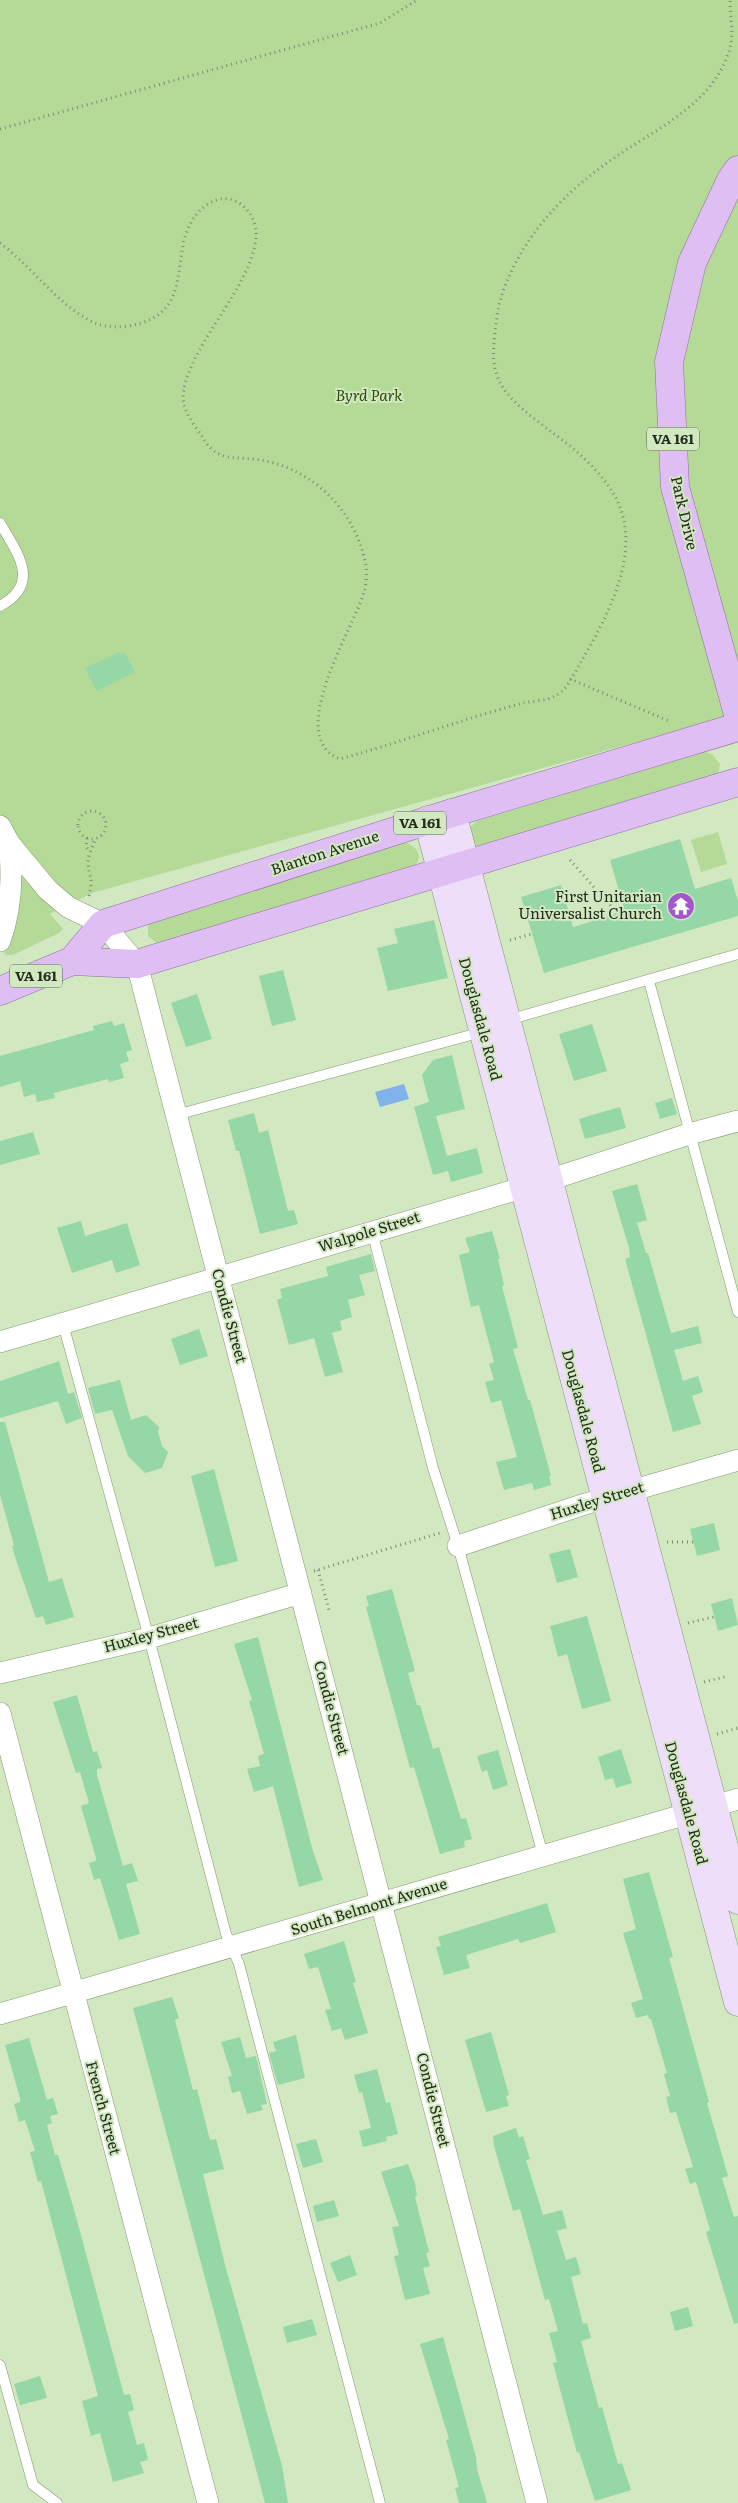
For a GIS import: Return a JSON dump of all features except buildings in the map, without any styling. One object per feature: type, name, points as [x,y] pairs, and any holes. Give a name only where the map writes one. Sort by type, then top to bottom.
[{"type":"main road","name":"Park Drive","points":[[738,170],[731,180],[692,263],[670,362],[675,487],[732,664],[738,714]]},
{"type":"main road","name":"Blanton Avenue","points":[[95,914],[440,817],[738,727]]},
{"type":"main road","name":"VA 161","points":[[0,991],[72,961],[137,964],[738,782]]},
{"type":"main road","name":"VA 161","points":[[72,961],[95,914]]},
{"type":"street","name":"Douglasdale Road","points":[[440,817],[453,867],[482,1031],[537,1184]]},
{"type":"street","points":[[4,835],[48,890],[68,907],[95,914]]},
{"type":"street","points":[[0,941],[9,901],[12,872],[4,835]]},
{"type":"street","name":"Douglasdale Road","points":[[453,867],[507,1020],[537,1184],[618,1494],[713,1806],[738,1900]]},
{"type":"street","name":"Condie Street","points":[[95,914],[137,964],[383,1903],[537,2503]]},
{"type":"street","name":"Walpole Street","points":[[0,1342],[537,1184],[690,1134],[738,1121]]},
{"type":"street","name":"Huxley Street","points":[[455,1538],[738,1460]]},
{"type":"street","name":"Huxley Street","points":[[0,1673],[149,1638],[301,1593]]},
{"type":"street","name":"French Street","points":[[0,1713],[208,2503]]},
{"type":"street","name":"Douglasdale Road","points":[[713,1806],[738,2002]]},
{"type":"street","name":"South Belmont Avenue","points":[[0,2014],[232,1948],[713,1806]]},
{"type":"lane","points":[[0,523],[24,567],[22,586],[10,600],[0,606]]},
{"type":"lane","points":[[507,1020],[649,981],[738,954]]},
{"type":"lane","points":[[649,981],[738,1312]]},
{"type":"lane","points":[[176,1115],[482,1031]]},
{"type":"lane","points":[[372,1231],[434,1468],[543,1855]]},
{"type":"lane","points":[[63,1324],[149,1638],[226,1934],[239,1964],[380,2503]]},
{"type":"lane","points":[[0,2365],[33,2485],[57,2503]]},
{"type":"path","points":[[0,129],[380,23],[417,0]]},
{"type":"path","points":[[0,243],[73,310],[89,321],[105,327],[122,326],[152,319],[173,298],[179,278],[184,235],[188,224],[206,205],[216,200],[227,198],[238,201],[249,210],[255,221],[256,236],[248,266],[236,292],[193,363],[187,377],[184,404],[210,449],[218,455],[260,460],[286,466],[306,476],[322,488],[349,520],[358,541],[365,561],[365,591],[326,679],[320,706],[318,731],[322,744],[329,754],[340,759],[522,704],[555,697],[565,689],[598,631],[614,598],[624,566],[625,539],[622,511],[613,492],[596,472],[577,452],[527,412],[509,394],[498,379],[493,355],[496,322],[504,288],[542,220],[588,178],[694,104],[716,78],[729,53],[732,38],[730,0]]},
{"type":"path","points":[[570,679],[669,722]]},
{"type":"path","points":[[94,812],[99,813],[106,823],[103,835],[95,839],[87,838],[80,833],[79,820],[82,815],[94,812]]},
{"type":"path","points":[[87,838],[86,846],[89,853]]},
{"type":"path","points":[[95,839],[89,853],[88,864],[92,879],[95,914]]},
{"type":"path","points":[[570,860],[618,914]]},
{"type":"path","points":[[502,943],[532,934]]},
{"type":"path","points":[[311,1572],[455,1538]]},
{"type":"path","points":[[661,1544],[669,1541],[684,1544],[693,1542]]},
{"type":"path","points":[[318,1570],[329,1610]]},
{"type":"path","points":[[683,1624],[714,1617]]},
{"type":"path","points":[[698,1684],[728,1676]]},
{"type":"path","points":[[712,1736],[738,1728]]},
{"type":"green space","name":"Byrd Park","points":[[0,0],[738,0],[738,714],[92,893],[50,914],[63,929],[59,933],[13,955],[6,955],[4,952],[6,945],[0,939]]},
{"type":"green space","points":[[705,752],[712,754],[720,764],[718,775],[480,848],[474,845],[469,828],[477,821]]},
{"type":"green space","points":[[718,832],[727,864],[701,872],[691,840]]},
{"type":"green space","points":[[404,842],[413,846],[418,853],[418,860],[413,868],[159,945],[148,936],[148,924]]},
{"type":"water","points":[[404,1084],[409,1099],[380,1107],[375,1092]]},
{"type":"place","name":"First Unitarian Universalist Church","points":[[681,906]]}]
